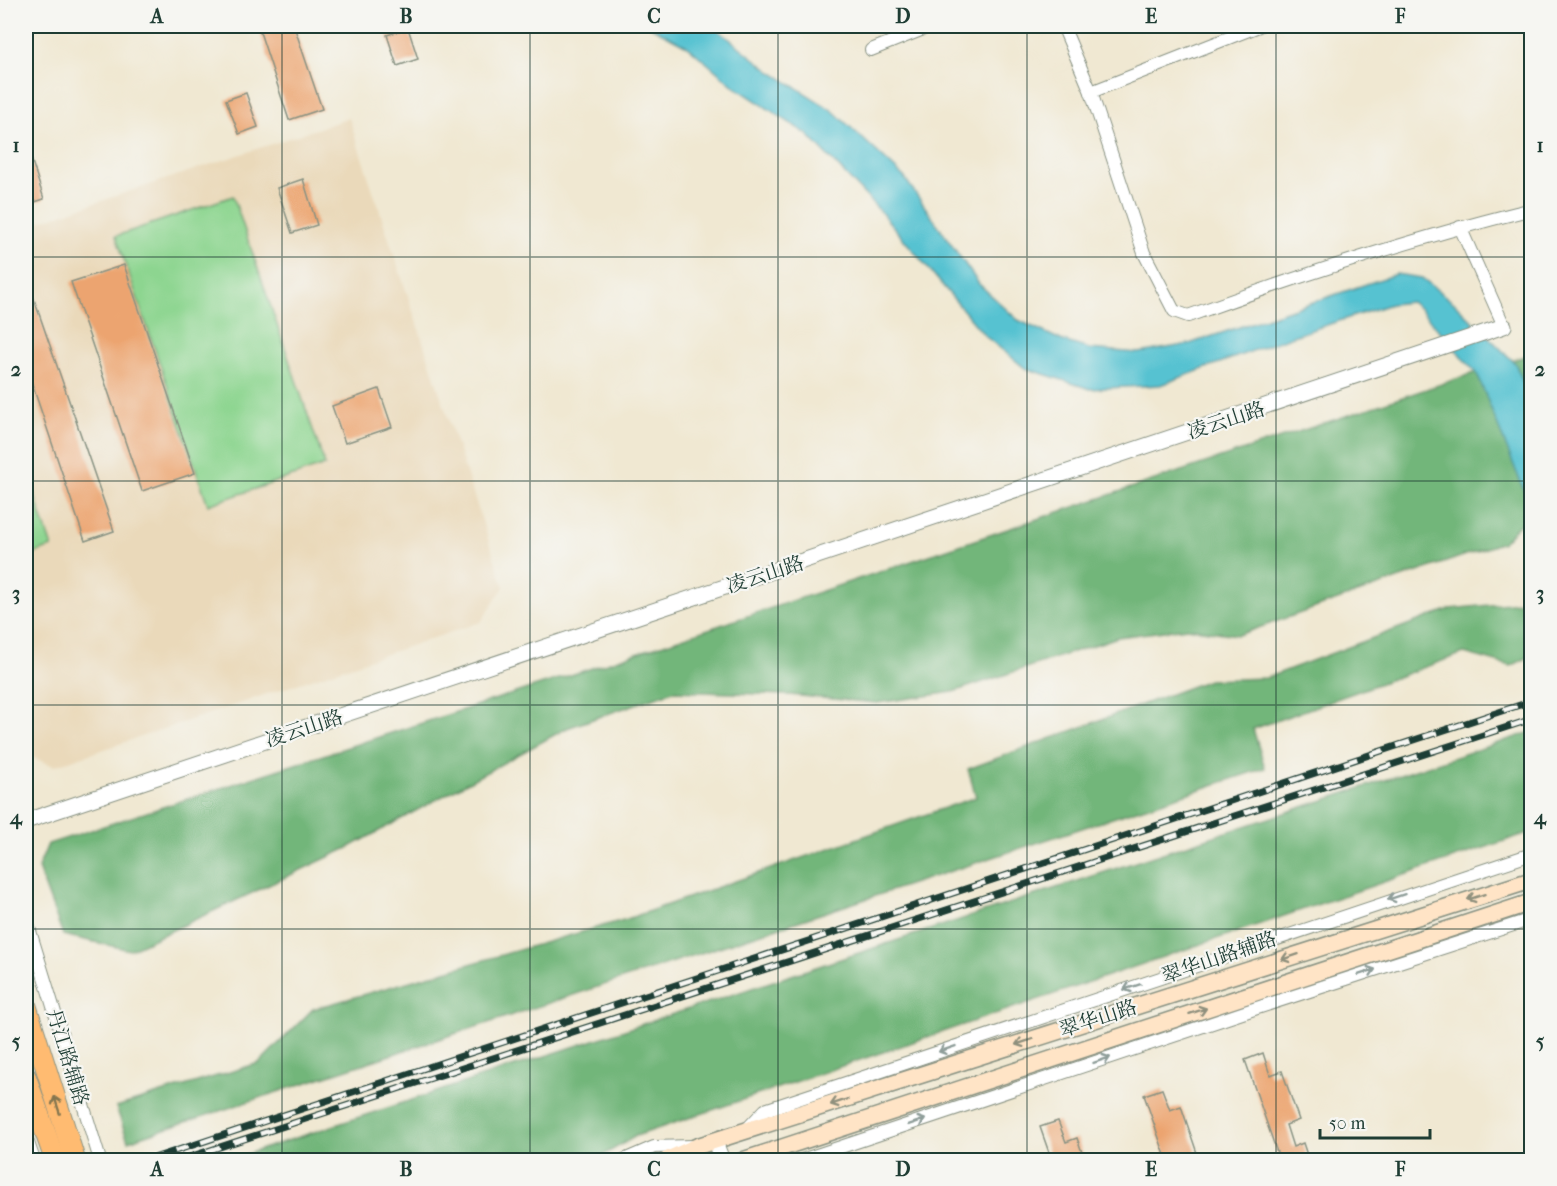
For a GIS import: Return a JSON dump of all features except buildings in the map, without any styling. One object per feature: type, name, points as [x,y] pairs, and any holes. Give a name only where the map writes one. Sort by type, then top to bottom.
[{"type":"highway","points":[[26,1005],[75,1161]]},
{"type":"highway","points":[[26,1077],[55,1161]]},
{"type":"main road","name":"翠华山路","points":[[667,1161],[698,1146],[1532,880]]},
{"type":"main road","name":"翠华山路","points":[[754,1160],[1532,902]]},
{"type":"street","points":[[871,50],[931,26]]},
{"type":"street","points":[[1063,26],[1092,92],[1144,254],[1174,311],[1188,316],[1316,270],[1460,227],[1532,209]]},
{"type":"street","points":[[1092,92],[1259,26]]},
{"type":"street","points":[[1460,227],[1501,327]]},
{"type":"street","name":"凌云山路","points":[[26,821],[1501,327]]},
{"type":"street","name":"翠华山路辅路","points":[[745,1132],[765,1110],[1532,854]]},
{"type":"street","name":"丹江路辅路","points":[[26,918],[100,1161]]},
{"type":"street","points":[[802,1161],[1532,919]]},
{"type":"street","points":[[26,1137],[34,1161]]},
{"type":"street","points":[[715,1142],[722,1161]]},
{"type":"street","points":[[624,1161],[654,1147],[698,1146]]},
{"type":"shaded area","points":[[349,118],[504,587],[481,622],[54,766],[26,755],[26,226]]},
{"type":"green space","points":[[233,196],[325,465],[208,505],[116,236]]},
{"type":"green space","points":[[1531,354],[1531,521],[1520,524],[1503,542],[1238,635],[1187,628],[1118,637],[953,692],[877,703],[789,695],[673,691],[567,728],[350,847],[130,950],[63,935],[38,868],[48,844],[577,673]]},
{"type":"green space","points":[[29,480],[52,547],[26,556],[26,481]]},
{"type":"green space","points":[[1519,602],[1531,625],[1531,656],[1511,666],[1464,653],[1253,729],[1265,768],[128,1141],[116,1107],[259,1063],[313,1009],[627,919],[976,797],[968,769],[1209,680],[1266,678],[1450,609]]},
{"type":"green space","points":[[1531,732],[1531,832],[636,1136],[595,1160],[229,1160]]},
{"type":"water","points":[[649,26],[713,26],[770,71],[832,110],[904,177],[979,284],[1018,320],[1063,341],[1089,349],[1139,353],[1189,344],[1396,274],[1422,278],[1454,303],[1515,363],[1531,401],[1531,508],[1477,374],[1421,310],[1411,302],[1391,304],[1293,336],[1160,385],[1090,389],[1025,368],[985,336],[880,211],[807,134],[735,87],[687,46]]},
{"type":"railway","points":[[148,1160],[1532,701]]},
{"type":"railway","points":[[180,1160],[1532,719]]}]
